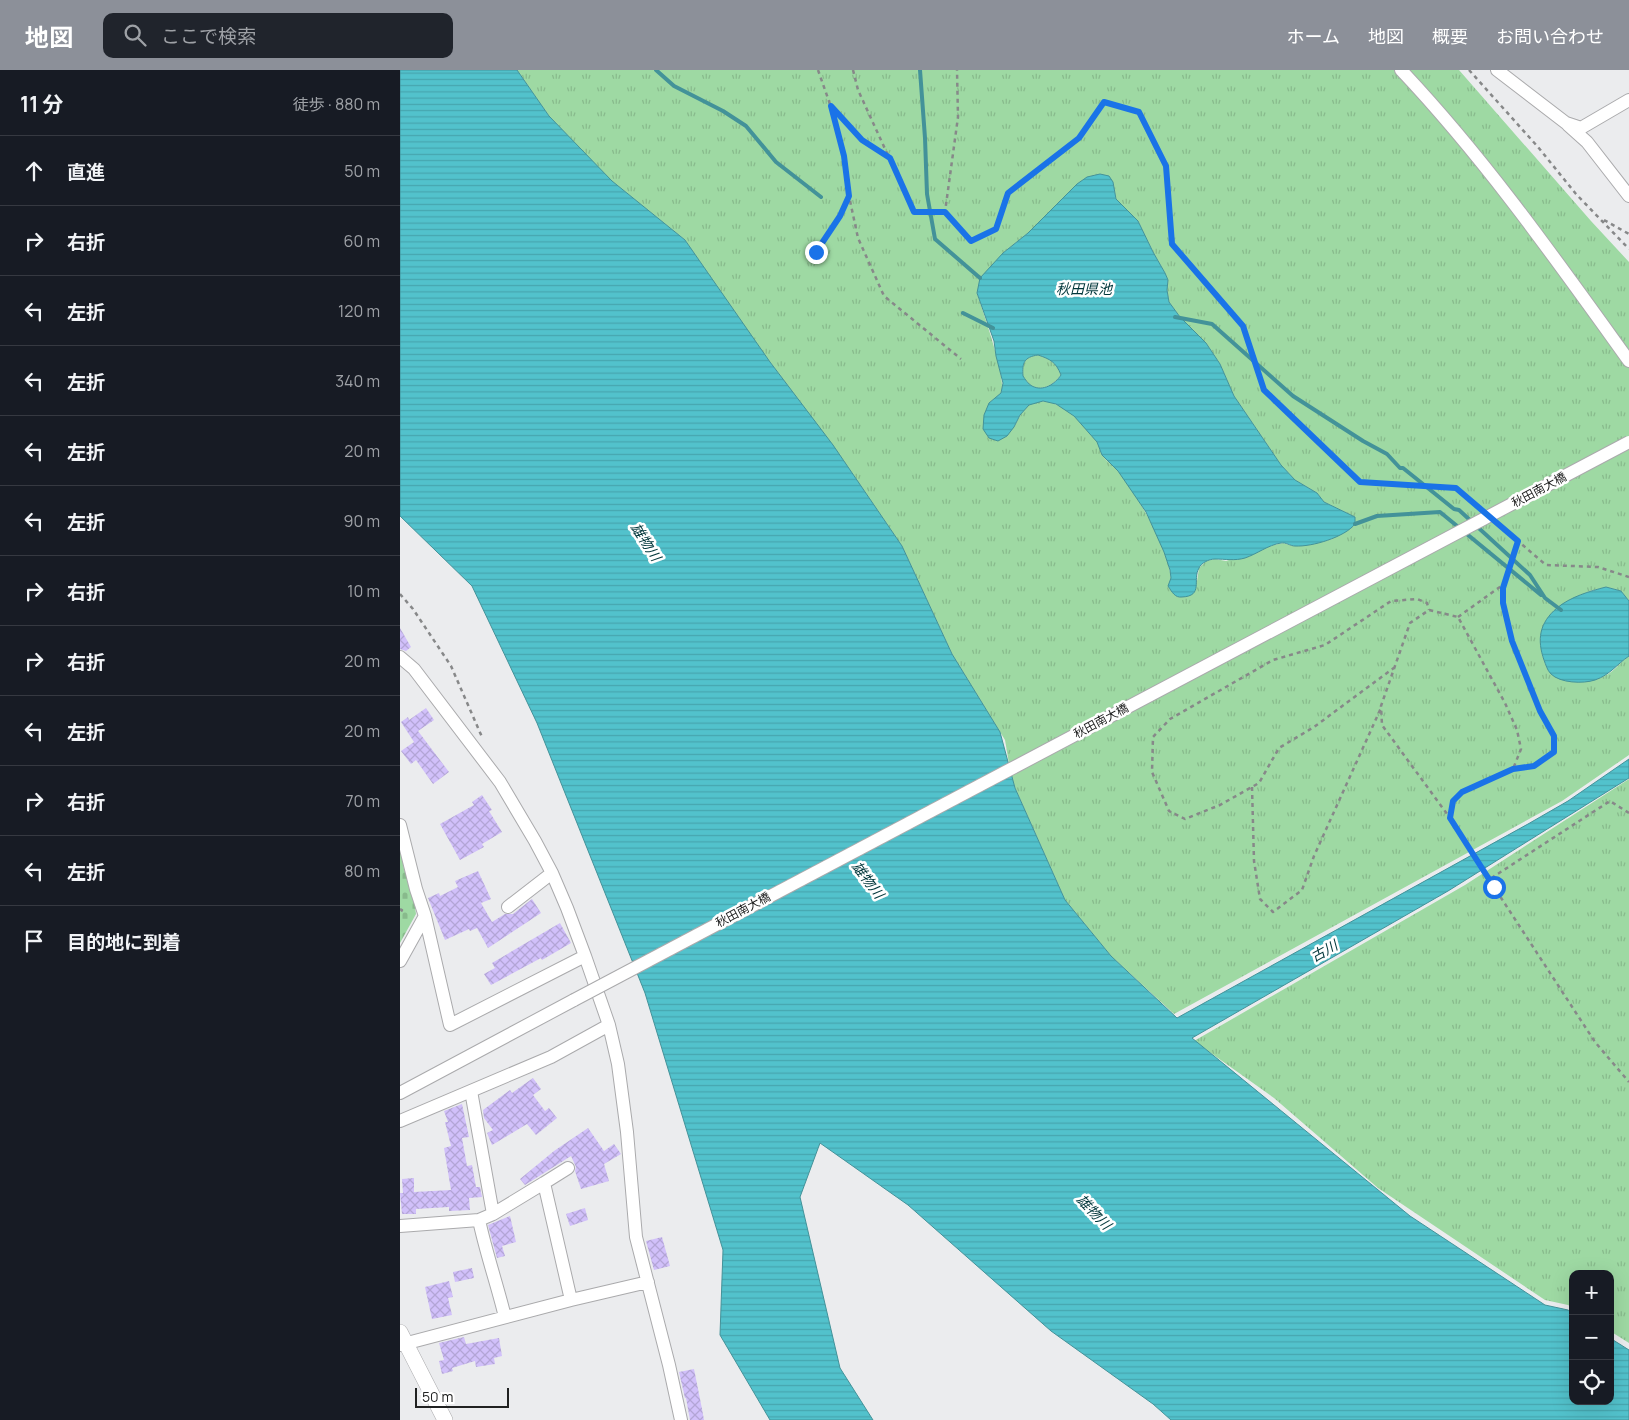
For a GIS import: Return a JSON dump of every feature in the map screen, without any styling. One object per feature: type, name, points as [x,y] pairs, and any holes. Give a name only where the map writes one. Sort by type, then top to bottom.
[{"type":"main road","points":[[402,1340],[445,1420]]},
{"type":"street","points":[[1401,70],[1441,112],[1510,197],[1629,361]]},
{"type":"street","points":[[1497,70],[1566,123],[1587,142],[1629,196]]},
{"type":"street","points":[[1566,123],[1581,128],[1626,101]]},
{"type":"street","name":"秋田南大橋","points":[[400,1093],[1629,442]]},
{"type":"street","points":[[400,657],[414,669],[500,782],[552,873],[585,956],[609,1025],[618,1064],[636,1237],[681,1420]]},
{"type":"street","points":[[400,825],[416,889],[425,916],[450,1025],[585,956]]},
{"type":"street","points":[[508,907],[552,873]]},
{"type":"street","points":[[400,961],[425,916]]},
{"type":"street","points":[[400,1121],[551,1056],[609,1025]]},
{"type":"street","points":[[471,1091],[493,1214]]},
{"type":"street","points":[[400,1226],[479,1220],[493,1214],[568,1168]]},
{"type":"street","points":[[544,1183],[570,1300]]},
{"type":"street","points":[[479,1220],[486,1254],[497,1284],[505,1317]]},
{"type":"street","points":[[402,1340],[648,1282]]},
{"type":"path","points":[[818,70],[831,106],[844,156],[849,196],[858,238],[884,296],[961,359]]},
{"type":"path","points":[[853,70],[858,90],[914,212],[945,212],[971,241],[996,229],[1008,193],[1079,138],[1104,102],[1139,112],[1166,166],[1172,244],[1243,326],[1264,390],[1360,482],[1456,488],[1484,511]]},
{"type":"path","points":[[945,212],[958,117],[957,70]]},
{"type":"path","points":[[1469,70],[1538,147],[1576,194],[1629,249]]},
{"type":"path","points":[[831,106],[862,140],[890,158]]},
{"type":"path","points":[[816,252],[840,216],[849,196]]},
{"type":"path","points":[[1600,218],[1629,234]]},
{"type":"path","points":[[1497,523],[1546,565],[1598,567],[1629,577]]},
{"type":"path","points":[[1450,818],[1453,801],[1462,792],[1513,769],[1534,766],[1554,752],[1554,736],[1540,711],[1512,641],[1503,603],[1505,583],[1518,541]]},
{"type":"path","points":[[1458,617],[1505,583]]},
{"type":"path","points":[[400,594],[413,609],[451,666],[482,738]]},
{"type":"path","points":[[1395,668],[1314,727],[1279,748],[1259,783],[1220,806],[1185,819],[1169,811],[1152,772],[1153,737],[1170,719],[1274,660],[1325,645],[1391,601],[1417,599],[1427,603],[1429,610]]},
{"type":"path","points":[[1252,787],[1254,861],[1260,900],[1273,912],[1302,890],[1314,856],[1381,706],[1410,623],[1429,610],[1458,617],[1505,703],[1517,730],[1521,749],[1513,769]]},
{"type":"path","points":[[1381,706],[1382,725],[1467,843],[1595,1042],[1629,1082]]},
{"type":"path","points":[[1494,887],[1493,877],[1610,801],[1629,813]]},
{"type":"path","points":[[400,908],[402,910],[400,913]]},
{"type":"green space","points":[[517,70],[1459,70],[1629,262],[1629,601],[1621,591],[1606,587],[1590,591],[1565,603],[1542,654],[1547,668],[1552,675],[1583,680],[1604,676],[1629,656],[1629,755],[1562,801],[1174,1014],[1111,956],[1065,900],[1012,781],[1005,740],[952,654],[902,546],[841,457],[758,346],[685,240],[603,174],[549,116]],"holes":[[[1100,174],[1113,182],[1116,199],[1138,221],[1165,273],[1168,280],[1169,302],[1180,317],[1206,343],[1220,364],[1234,396],[1281,465],[1295,480],[1317,493],[1324,502],[1355,517],[1332,539],[1301,546],[1283,543],[1226,561],[1215,559],[1206,561],[1199,568],[1197,581],[1171,578],[1164,551],[1143,508],[1119,472],[1103,456],[1092,434],[1077,418],[1058,405],[1038,402],[1027,407],[1020,415],[1014,427],[989,403],[1001,393],[1001,375],[977,293],[1003,253],[1028,233],[1077,184],[1088,177]]]},
{"type":"green space","points":[[1038,355],[1052,362],[1061,375],[1052,384],[1044,388],[1036,388],[1023,377],[1023,368],[1027,359]]},
{"type":"green space","points":[[1629,779],[1629,1343],[1614,1334],[1614,1270],[1569,1270],[1569,1306],[1545,1300],[1378,1188],[1274,1098],[1194,1041],[1465,885]]},
{"type":"green space","points":[[400,844],[404,869],[413,893],[416,914],[400,943]]},
{"type":"water","points":[[400,70],[517,70],[549,116],[612,181],[685,240],[770,362],[833,445],[902,546],[952,654],[1000,732],[1015,788],[1065,900],[1111,956],[1177,1018],[1528,824],[1568,801],[1629,759],[1629,778],[1448,891],[1192,1038],[1410,1216],[1545,1305],[1569,1311],[1569,1405],[1614,1405],[1614,1341],[1629,1350],[1629,1420],[1171,1420],[1153,1404],[1051,1331],[908,1205],[820,1143],[800,1197],[840,1368],[873,1420],[770,1420],[720,1335],[723,1250],[645,993],[537,723],[472,586],[400,516]]},
{"type":"water","name":"秋田県池","points":[[1100,174],[1109,176],[1113,182],[1116,199],[1138,221],[1165,273],[1168,280],[1169,302],[1180,317],[1206,343],[1220,364],[1234,396],[1281,465],[1295,480],[1317,493],[1324,502],[1355,517],[1355,524],[1350,529],[1336,537],[1319,543],[1295,546],[1281,543],[1241,559],[1215,559],[1208,561],[1199,568],[1193,594],[1177,597],[1168,586],[1171,578],[1170,570],[1146,512],[1118,471],[1102,455],[1097,442],[1074,416],[1056,404],[1043,401],[1029,405],[1020,415],[1007,436],[998,441],[989,438],[983,429],[984,415],[989,403],[1001,393],[1003,383],[994,341],[977,293],[980,278],[1003,253],[1028,233],[1077,184],[1087,177]],"holes":[[[1038,355],[1055,364],[1061,375],[1044,388],[1032,386],[1023,376],[1025,361],[1030,357]]]},
{"type":"water","points":[[1606,587],[1621,591],[1629,601],[1629,656],[1609,672],[1595,680],[1572,682],[1555,677],[1548,669],[1542,653],[1540,639],[1546,620],[1557,608],[1568,601]]},
{"type":"building","points":[[400,628],[411,647],[406,651],[400,649]]},
{"type":"building","points":[[426,708],[434,720],[418,731],[449,772],[433,784],[416,760],[411,764],[401,751],[414,742],[401,722],[408,717],[409,720]]},
{"type":"building","points":[[482,795],[492,810],[489,811],[502,832],[482,844],[484,847],[460,860],[440,824],[474,805],[472,802]]},
{"type":"building","points":[[478,871],[491,899],[481,903],[492,922],[505,914],[513,914],[532,899],[541,913],[488,948],[477,928],[470,931],[469,929],[445,940],[428,898],[439,893],[440,896],[458,887],[455,881]]},
{"type":"building","points":[[560,923],[571,943],[542,960],[541,958],[491,985],[484,974],[495,968],[492,963]]},
{"type":"building","points":[[533,1078],[541,1089],[533,1095],[545,1111],[549,1108],[557,1118],[536,1135],[527,1124],[492,1145],[487,1133],[493,1130],[484,1118],[483,1110],[510,1090],[512,1093]]},
{"type":"building","points":[[462,1104],[469,1137],[462,1138],[467,1166],[472,1165],[476,1187],[480,1187],[482,1197],[469,1198],[470,1210],[449,1211],[449,1207],[416,1209],[416,1214],[402,1214],[400,1193],[403,1193],[402,1179],[414,1178],[414,1192],[451,1190],[444,1148],[451,1146],[445,1122],[448,1122],[444,1111]]},
{"type":"building","points":[[588,1128],[604,1151],[614,1144],[621,1154],[604,1164],[609,1181],[581,1189],[575,1171],[576,1167],[571,1156],[525,1185],[520,1179],[554,1151]]},
{"type":"building","points":[[585,1208],[588,1220],[570,1226],[566,1214]]},
{"type":"building","points":[[510,1216],[516,1242],[502,1246],[505,1256],[497,1258],[488,1225]]},
{"type":"building","points":[[662,1237],[670,1266],[654,1270],[646,1241]]},
{"type":"building","points":[[472,1268],[474,1278],[455,1282],[453,1272]]},
{"type":"building","points":[[449,1281],[453,1297],[448,1298],[452,1315],[432,1319],[425,1287]]},
{"type":"building","points":[[464,1337],[466,1344],[499,1338],[502,1356],[494,1358],[495,1364],[476,1367],[475,1361],[452,1368],[453,1371],[442,1374],[439,1361],[444,1360],[439,1343]]},
{"type":"building","points":[[694,1369],[704,1420],[690,1420],[679,1372]]},
{"type":"waterway","points":[[656,70],[674,86],[723,111],[746,126],[776,162],[821,197]]},
{"type":"waterway","points":[[920,70],[927,194],[935,239],[980,278]]},
{"type":"waterway","points":[[963,313],[993,328]]},
{"type":"waterway","points":[[1175,317],[1212,324],[1293,396],[1363,441],[1387,454],[1400,468],[1403,468],[1454,509],[1459,510],[1530,575],[1545,598],[1561,610]]},
{"type":"waterway","points":[[1355,524],[1377,516],[1440,512],[1541,595]]},
{"type":"route","points":[[816,252],[840,216],[849,196],[844,156],[831,106],[862,140],[890,158],[914,212],[945,212],[971,241],[996,229],[1008,193],[1079,138],[1104,102],[1139,112],[1166,166],[1172,244],[1243,326],[1264,390],[1360,482],[1456,488],[1518,541],[1503,588],[1503,603],[1512,641],[1540,711],[1554,736],[1554,752],[1534,766],[1513,769],[1462,792],[1453,801],[1450,818],[1494,887]]},
{"type":"water label","name":"雄物川","points":[[646,542]]},
{"type":"water label","name":"雄物川","points":[[868,880]]},
{"type":"water label","name":"古川","points":[[1324,951]]},
{"type":"water label","name":"雄物川","points":[[1094,1212]]}]
